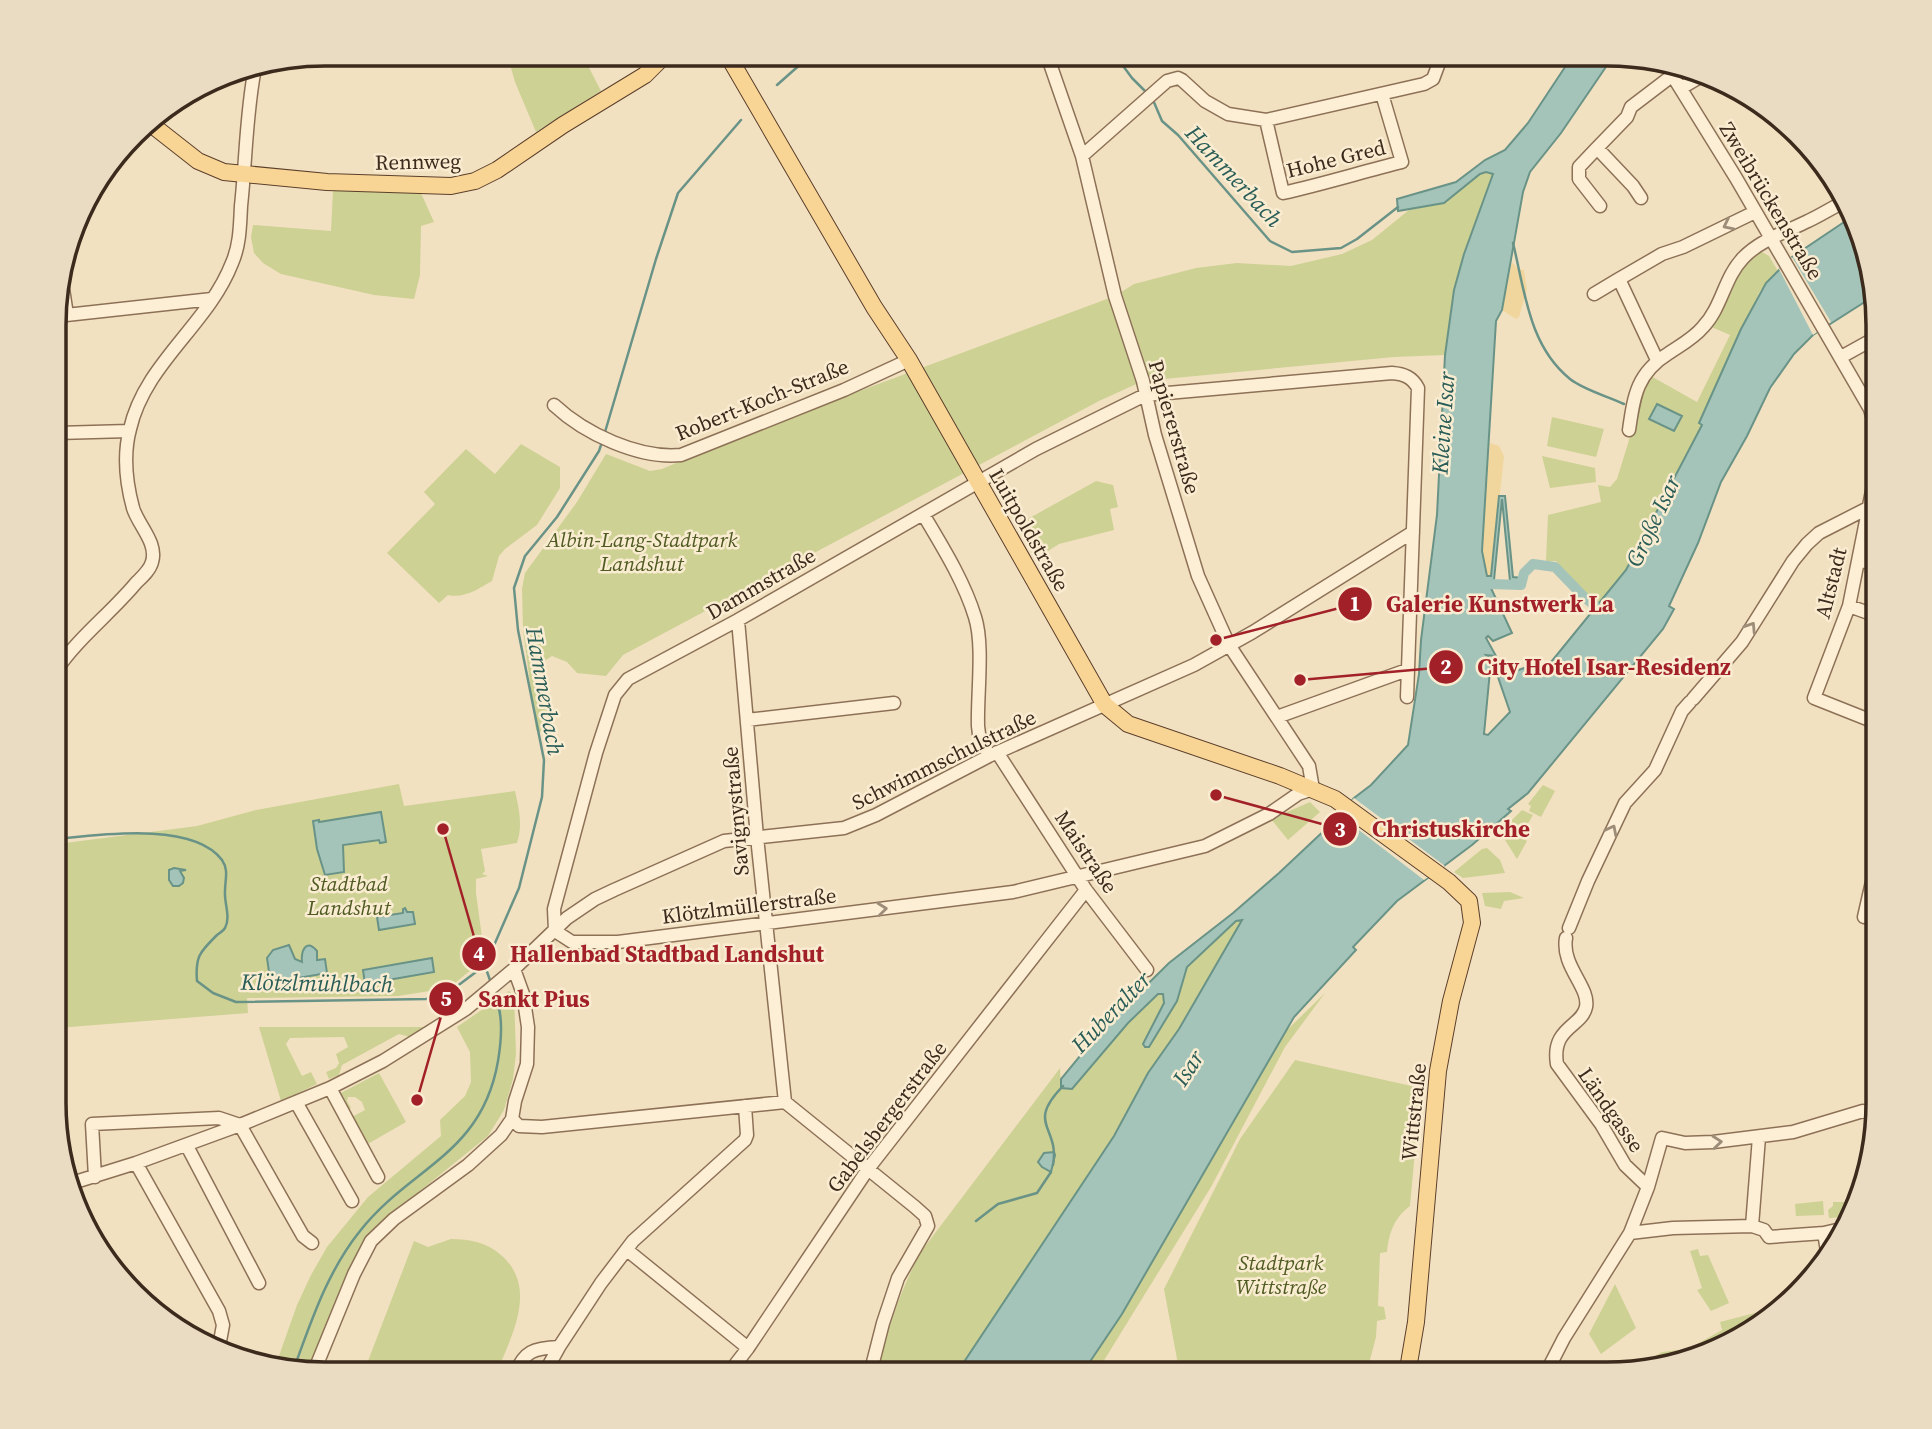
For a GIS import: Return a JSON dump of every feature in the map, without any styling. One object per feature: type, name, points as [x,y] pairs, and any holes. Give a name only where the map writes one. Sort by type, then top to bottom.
[{"type":"main road","name":"Rennweg","points":[[157,129],[198,161],[224,172],[327,182],[436,186],[475,181],[496,170],[645,75],[654,66]]},
{"type":"main road","name":"Luitpoldstraße","points":[[734,66],[874,307],[909,360],[1105,705],[1129,723],[1313,789],[1346,806],[1435,873]]},
{"type":"main road","name":"Wittstraße","points":[[1409,1362],[1416,1322],[1438,1070],[1451,1000],[1472,923],[1471,906],[1466,896],[1435,873]]},
{"type":"street","name":"Papiererstraße","points":[[1051,66],[1082,156],[1115,296],[1198,576],[1229,645],[1309,765],[1313,789]]},
{"type":"street","points":[[1082,156],[1173,78],[1182,80],[1205,101],[1228,114],[1266,120],[1411,88],[1433,79],[1438,66]]},
{"type":"street","points":[[1600,206],[1579,179],[1579,167],[1627,117],[1631,107],[1666,73]]},
{"type":"street","name":"Zweibrückenstraße","points":[[1674,75],[1841,357]]},
{"type":"street","points":[[66,659],[131,590],[152,563],[152,547],[134,509],[127,473],[129,431],[136,405],[157,370],[228,274],[236,251],[249,105],[254,76]]},
{"type":"street","points":[[1681,88],[1693,81]]},
{"type":"street","name":"Hohe Gred","points":[[1266,120],[1283,193],[1328,183],[1402,162],[1382,94]]},
{"type":"street","points":[[1597,148],[1641,198]]},
{"type":"street","points":[[1629,430],[1635,393],[1648,368],[1704,326],[1716,311],[1731,276],[1743,258],[1770,238],[1836,206]]},
{"type":"street","points":[[1594,294],[1662,254],[1701,239],[1755,212]]},
{"type":"street","points":[[1619,279],[1657,360]]},
{"type":"street","points":[[67,315],[212,299]]},
{"type":"street","points":[[1841,357],[1866,343]]},
{"type":"street","name":"Altstadt","points":[[1841,357],[1866,402]]},
{"type":"street","name":"Robert-Koch-Straße","points":[[554,405],[584,430],[663,457],[681,456],[844,390],[909,360]]},
{"type":"street","points":[[1145,395],[1392,373],[1408,377],[1418,388],[1407,697]]},
{"type":"street","name":"Dammstraße","points":[[555,931],[554,909],[596,753],[620,687],[628,679],[738,620],[1036,449],[1145,395]]},
{"type":"street","points":[[66,433],[129,431]]},
{"type":"street","name":"Ländgasse","points":[[1648,1186],[1625,1166],[1601,1124],[1557,1064],[1556,1054],[1560,1040],[1582,1014],[1586,1005],[1583,992],[1568,961],[1568,933],[1583,892],[1625,803],[1655,771],[1682,711],[1742,642],[1793,561],[1807,544],[1819,533],[1866,509]]},
{"type":"street","name":"Maistraße","points":[[923,514],[946,552],[976,618],[979,645],[979,734],[1080,877],[1086,890],[1147,970]]},
{"type":"street","name":"Altstadt","points":[[1866,519],[1849,606],[1814,698],[1866,719]]},
{"type":"street","name":"Schwimmschulstraße","points":[[555,931],[577,911],[614,890],[714,844],[849,827],[879,814],[993,754],[1194,665],[1413,532]]},
{"type":"street","points":[[1858,561],[1866,561]]},
{"type":"street","points":[[1849,606],[1866,612]]},
{"type":"street","name":"Savignystraße","points":[[738,620],[757,837],[785,1102]]},
{"type":"street","points":[[1277,717],[1407,670]]},
{"type":"street","points":[[747,720],[894,703]]},
{"type":"street","points":[[1282,806],[1287,787],[1284,778]]},
{"type":"street","name":"Klötzlmüllerstraße","points":[[555,931],[572,942],[618,942],[1013,892],[1205,846],[1269,814],[1298,794],[1313,789]]},
{"type":"street","name":"Gabelsbergerstraße","points":[[737,1362],[868,1169],[1086,890]]},
{"type":"street","points":[[557,897],[567,908],[577,911]]},
{"type":"street","points":[[1864,917],[1866,908]]},
{"type":"street","points":[[78,1181],[187,1146],[330,1088],[383,1061],[466,1009],[555,931]]},
{"type":"street","points":[[318,1362],[354,1274],[371,1241],[394,1219],[468,1165],[501,1135],[512,1119],[527,1064],[528,1027],[523,994],[514,969]]},
{"type":"street","points":[[330,1088],[378,1177]]},
{"type":"street","points":[[296,1102],[352,1201]]},
{"type":"street","points":[[512,1119],[519,1126],[542,1128],[785,1102],[925,1216],[928,1226],[898,1278],[873,1362]]},
{"type":"street","points":[[551,1362],[601,1283],[633,1241],[745,1140],[745,1106]]},
{"type":"street","points":[[1552,1362],[1630,1233],[1662,1138],[1676,1142],[1701,1143],[1759,1137],[1793,1132],[1865,1112]]},
{"type":"street","points":[[95,1177],[92,1124],[219,1118],[240,1125],[303,1236],[312,1243]]},
{"type":"street","points":[[1752,1226],[1759,1137]]},
{"type":"street","points":[[187,1146],[259,1283]]},
{"type":"street","points":[[136,1163],[219,1311],[223,1325],[220,1340]]},
{"type":"street","points":[[1630,1233],[1673,1228],[1752,1226],[1764,1230],[1769,1237],[1832,1231]]},
{"type":"street","points":[[1824,1233],[1825,1242]]},
{"type":"street","points":[[627,1250],[748,1348]]},
{"type":"street","points":[[520,1362],[531,1352],[559,1347]]},
{"type":"green space","points":[[510,66],[588,66],[601,91],[536,132]]},
{"type":"green space","name":"Albin-Lang-Stadtpark Landshut","points":[[1486,172],[1493,174],[1454,290],[1445,355],[1394,357],[1143,381],[1099,401],[623,655],[606,676],[577,673],[567,662],[552,656],[543,662],[553,737],[536,730],[523,629],[522,589],[525,573],[577,502],[606,454],[650,471],[662,469],[757,429],[1115,296],[1134,284],[1196,268],[1237,263],[1291,266],[1342,254],[1372,240],[1409,210],[1444,203]]},
{"type":"green space","points":[[333,190],[421,193],[434,222],[421,226],[420,275],[414,299],[374,295],[281,274],[263,263],[254,253],[251,237],[253,225],[331,231]]},
{"type":"green space","points":[[1762,252],[1769,256],[1779,273],[1766,283],[1759,293],[1700,423],[1702,425],[1626,570],[1598,605],[1579,590],[1556,561],[1546,561],[1548,515],[1601,502],[1598,485],[1610,487],[1617,479],[1649,375],[1697,402],[1730,335],[1707,325],[1722,309],[1747,263]]},
{"type":"green space","points":[[1552,417],[1604,429],[1596,457],[1547,446]]},
{"type":"green space","points":[[521,444],[560,467],[560,488],[537,525],[499,556],[492,581],[466,594],[448,595],[439,603],[387,553],[435,504],[424,492],[466,449],[495,474]]},
{"type":"green space","points":[[1542,456],[1595,468],[1596,482],[1550,488]]},
{"type":"green space","points":[[1096,481],[1113,485],[1118,507],[1110,509],[1114,530],[1059,544],[1048,551],[1042,541],[1030,547],[1017,525]]},
{"type":"green space","name":"Stadtbad Landshut","points":[[399,784],[404,806],[515,791],[520,824],[517,843],[481,849],[485,871],[482,874],[488,876],[476,879],[483,945],[478,964],[449,988],[398,996],[247,998],[248,1013],[66,1027],[66,843],[197,826],[256,810]]},
{"type":"green space","points":[[1543,785],[1555,791],[1541,817],[1529,811],[1531,806],[1528,804]]},
{"type":"green space","points":[[1310,802],[1320,812],[1288,840],[1271,819]]},
{"type":"green space","points":[[1522,810],[1533,815],[1520,837],[1527,841],[1517,859],[1500,832]]},
{"type":"green space","points":[[1487,848],[1500,860],[1505,873],[1463,878],[1454,872],[1482,849]]},
{"type":"green space","points":[[1510,892],[1524,898],[1504,901],[1501,909],[1485,906],[1482,893]]},
{"type":"green space","points":[[1242,920],[1179,1029],[1148,1073],[1114,1136],[964,1362],[879,1362],[894,1312],[920,1253],[1060,1068],[1061,1088],[1072,1089],[1128,1023],[1158,994],[1163,994],[1164,1003],[1143,1044],[1149,1047],[1177,1001],[1187,967],[1236,921]]},
{"type":"green space","points":[[509,991],[514,995],[516,1054],[513,1079],[504,1110],[488,1136],[395,1211],[367,1239],[349,1273],[311,1362],[278,1358],[297,1305],[327,1247],[368,1197],[441,1136],[440,1120],[465,1096],[471,1082],[470,1052],[457,1027]]},
{"type":"green space","points":[[1325,993],[1285,1047],[1211,1187],[1103,1362],[1090,1362],[1122,1314],[1287,1030]]},
{"type":"green space","points":[[259,1027],[424,1027],[410,1037],[399,1034],[342,1065],[339,1075],[329,1079],[326,1072],[336,1068],[339,1063],[336,1054],[348,1047],[344,1037],[290,1038],[286,1044],[302,1076],[311,1072],[317,1084],[281,1101]]},
{"type":"green space","name":"Stadtpark Wittstraße","points":[[1295,1060],[1416,1087],[1420,1095],[1410,1206],[1393,1226],[1387,1252],[1380,1253],[1378,1306],[1384,1307],[1386,1319],[1377,1321],[1369,1362],[1178,1362],[1164,1289],[1240,1139]]},
{"type":"green space","points":[[379,1073],[406,1122],[366,1145],[350,1118],[365,1110],[362,1102],[355,1097],[348,1097],[351,1108],[346,1111],[337,1095]]},
{"type":"green space","points":[[1823,1201],[1824,1215],[1796,1216],[1795,1204]]},
{"type":"green space","points":[[1833,1202],[1846,1202],[1839,1217],[1829,1218],[1828,1210],[1833,1206]]},
{"type":"green space","points":[[451,1239],[477,1242],[501,1255],[512,1268],[520,1297],[514,1329],[501,1362],[368,1362],[414,1241],[428,1247]]},
{"type":"green space","points":[[1698,1249],[1700,1256],[1708,1255],[1729,1303],[1711,1311],[1697,1290],[1702,1288],[1690,1251]]},
{"type":"green space","points":[[1615,1284],[1636,1328],[1601,1354],[1589,1334]]},
{"type":"green space","points":[[1760,1312],[1736,1328],[1705,1343],[1690,1349],[1673,1354],[1651,1359],[1662,1352],[1688,1349],[1722,1330],[1720,1322]]},
{"type":"sand","points":[[1512,262],[1518,269],[1524,270],[1527,289],[1519,317],[1516,319],[1502,310]]},
{"type":"sand","points":[[1490,443],[1499,446],[1504,456],[1491,577],[1487,576],[1482,551]]},
{"type":"water","points":[[1566,66],[1607,66],[1561,133],[1530,172],[1523,192],[1502,310],[1496,321],[1482,551],[1487,576],[1491,576],[1499,496],[1505,496],[1513,577],[1522,578],[1522,582],[1510,581],[1502,499],[1494,580],[1491,580],[1490,586],[1512,633],[1493,641],[1488,636],[1486,638],[1496,656],[1486,655],[1491,660],[1484,734],[1488,735],[1510,712],[1498,677],[1536,664],[1547,667],[1626,570],[1702,425],[1699,423],[1741,329],[1766,283],[1792,257],[1844,222],[1857,259],[1864,302],[1813,335],[1794,354],[1770,388],[1721,482],[1698,543],[1669,606],[1674,609],[1663,629],[1528,793],[1508,809],[1511,811],[1472,845],[1397,901],[1353,947],[1356,950],[1294,1017],[1122,1314],[1090,1362],[964,1362],[1114,1136],[1148,1073],[1179,1029],[1242,920],[1236,921],[1187,967],[1177,1001],[1149,1047],[1143,1044],[1164,1003],[1163,994],[1158,994],[1128,1023],[1072,1089],[1061,1088],[1061,1079],[1103,1028],[1169,963],[1279,873],[1329,826],[1354,798],[1371,785],[1408,745],[1437,515],[1445,355],[1454,290],[1493,174],[1480,174],[1444,203],[1398,211],[1397,199],[1456,182],[1485,160],[1505,150],[1528,123]]},
{"type":"water","points":[[1657,404],[1682,416],[1674,431],[1649,419]]},
{"type":"water","points":[[381,812],[386,842],[380,843],[379,840],[343,845],[344,872],[325,875],[317,849],[313,821]]},
{"type":"water","points":[[169,870],[186,870],[180,871],[184,878],[179,886],[173,886],[169,880]]},
{"type":"water","points":[[405,908],[407,912],[413,912],[415,924],[379,930],[377,917],[403,913]]},
{"type":"water","points":[[289,945],[295,959],[302,962],[305,948],[313,947],[317,951],[317,960],[325,959],[327,973],[287,980],[275,979],[269,972],[267,958],[273,950]]},
{"type":"water","points":[[432,958],[434,972],[365,984],[363,970]]},
{"type":"water","points":[[1054,1152],[1051,1172],[1038,1162],[1044,1153]]},
{"type":"pier","points":[[1792,257],[1831,322],[1813,335],[1779,269]]},
{"type":"pier","points":[[1354,798],[1445,866],[1424,880],[1338,814]]},
{"type":"waterway","name":"Hammerbach","points":[[777,85],[798,66]]},
{"type":"waterway","name":"Hammerbach","points":[[1123,66],[1146,92]]},
{"type":"waterway","name":"Hammerbach","points":[[1153,100],[1162,121],[1178,135],[1270,241],[1292,252],[1341,248],[1398,207]]},
{"type":"waterway","name":"Hammerbach","points":[[605,432],[678,193],[741,120]]},
{"type":"waterway","points":[[1513,243],[1525,299],[1545,351],[1570,379],[1624,404]]},
{"type":"waterway","name":"Hammerbach","points":[[491,983],[485,966],[519,888],[542,797],[544,760],[518,630],[514,588],[525,556],[557,517],[602,442]]},
{"type":"waterway","points":[[1490,584],[1521,585],[1524,573],[1533,564],[1555,567],[1596,607]]},
{"type":"waterway","name":"Klötzlmühlbach","points":[[66,838],[144,833],[168,835],[208,848],[222,860],[226,871],[227,924],[200,955],[197,981],[213,993],[236,1002],[426,999],[448,993],[484,966]]},
{"type":"waterway","name":"Hammerbach","points":[[297,1361],[321,1298],[348,1247],[380,1209],[442,1157],[477,1118],[490,1093],[498,1061],[501,1018],[495,993]]},
{"type":"waterway","name":"Huberalter","points":[[1053,1165],[1054,1152],[1046,1126],[1046,1109],[1063,1086]]},
{"type":"waterway","name":"Huberalter","points":[[976,1221],[998,1204],[1037,1193],[1051,1172]]},
{"type":"place","name":"Galerie Kunstwerk La","points":[[1216,640]]},
{"type":"place","name":"City Hotel Isar-Residenz","points":[[1300,680]]},
{"type":"place","name":"Christuskirche","points":[[1216,795]]},
{"type":"place","name":"Hallenbad Stadtbad Landshut","points":[[443,829]]},
{"type":"place","name":"Sankt Pius","points":[[417,1100]]},
{"type":"water label","name":"Kleine Isar","points":[[1443,423]]},
{"type":"water label","name":"Große Isar","points":[[1653,521]]},
{"type":"water label","name":"Isar","points":[[1188,1068]]}]
